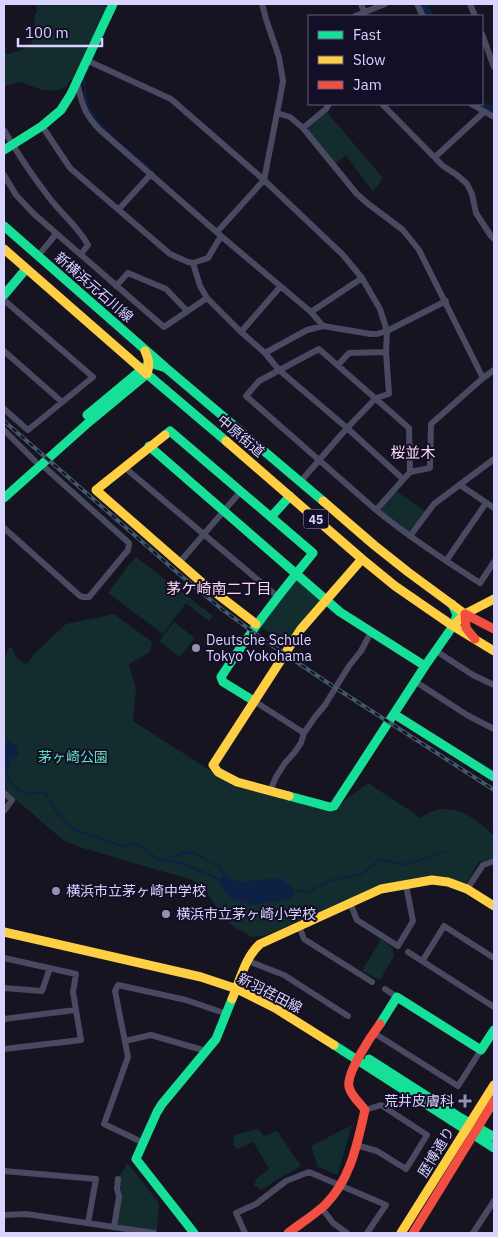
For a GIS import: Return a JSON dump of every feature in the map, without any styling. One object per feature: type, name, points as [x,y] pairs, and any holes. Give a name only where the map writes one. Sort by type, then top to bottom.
[{"type":"street","points":[[4,150],[42,126],[61,110],[89,61],[113,4]]},
{"type":"street","points":[[42,126],[70,168],[170,254],[193,263],[208,258],[219,234],[264,180],[282,80],[279,57],[262,4]]},
{"type":"street","points":[[361,4],[364,12]]},
{"type":"street","points":[[357,15],[385,4]]},
{"type":"street","points":[[483,37],[494,66]]},
{"type":"street","points":[[89,61],[171,99],[264,180],[343,255],[362,278],[380,309],[387,331],[386,352],[389,394],[376,398],[301,481]]},
{"type":"street","points":[[76,82],[90,121],[311,312],[323,326]]},
{"type":"street","points":[[303,128],[328,105]]},
{"type":"street","points":[[383,105],[443,166],[467,184],[472,194],[476,213],[494,239]]},
{"type":"street","points":[[473,105],[494,117]]},
{"type":"street","points":[[435,157],[484,112]]},
{"type":"street","points":[[276,113],[290,118],[303,128],[356,193],[404,230],[419,250],[483,378]]},
{"type":"street","points":[[4,130],[12,145],[52,201],[84,236],[88,245],[81,254]]},
{"type":"street","points":[[119,209],[151,174]]},
{"type":"street","points":[[4,175],[12,190],[24,204],[56,234],[164,326],[207,298]]},
{"type":"street","name":"新横浜元石川線","points":[[4,226],[166,368]]},
{"type":"street","points":[[38,256],[56,234]]},
{"type":"street","points":[[4,249],[146,369]]},
{"type":"street","points":[[193,263],[200,286],[207,298],[265,353],[279,370],[404,478]]},
{"type":"street","points":[[4,294],[26,269]]},
{"type":"street","points":[[116,286],[128,273],[166,289],[187,311]]},
{"type":"street","points":[[311,312],[362,278]]},
{"type":"street","points":[[241,332],[280,287]]},
{"type":"street","points":[[4,300],[93,377],[28,430],[4,409]]},
{"type":"street","points":[[265,353],[307,330],[323,326],[377,334],[387,331],[446,301]]},
{"type":"street","points":[[410,472],[409,428],[319,349],[259,381],[246,396],[376,510],[446,561],[480,582],[494,562]]},
{"type":"street","points":[[4,489],[146,369],[149,360],[145,350]]},
{"type":"street","points":[[4,351],[62,402]]},
{"type":"street","points":[[338,365],[349,353],[386,352]]},
{"type":"street","name":"中原街道","points":[[146,369],[160,365],[166,368],[374,545],[465,614]]},
{"type":"street","name":"中原街道","points":[[146,369],[362,559],[395,586],[453,626]]},
{"type":"street","points":[[376,510],[410,472],[430,468],[431,424],[494,370]]},
{"type":"street","points":[[4,430],[129,543],[128,550],[89,597],[84,597],[80,596],[4,528]]},
{"type":"street","points":[[256,624],[179,563],[96,490],[170,431],[313,553],[256,624],[221,677],[223,682],[304,733]]},
{"type":"street","points":[[149,446],[340,612],[425,666]]},
{"type":"street","points":[[410,536],[434,504],[494,459]]},
{"type":"street","points":[[4,498],[38,462]]},
{"type":"street","points":[[124,467],[277,596]]},
{"type":"street","points":[[460,485],[494,508]]},
{"type":"street","points":[[179,563],[241,491]]},
{"type":"street","points":[[271,517],[290,496]]},
{"type":"street","points":[[446,561],[486,503]]},
{"type":"street","points":[[362,559],[301,629],[213,765],[218,772],[237,782],[330,807],[334,806],[453,626],[465,614],[494,599]]},
{"type":"street","points":[[451,603],[457,615],[453,626]]},
{"type":"street","points":[[465,614],[494,629]]},
{"type":"street","points":[[465,614],[464,626],[475,639]]},
{"type":"street","points":[[453,626],[494,651]]},
{"type":"street","points":[[270,791],[276,777],[297,748],[304,733],[325,705],[371,632]]},
{"type":"street","points":[[436,650],[473,675],[494,685]]},
{"type":"street","points":[[416,682],[494,729]]},
{"type":"street","points":[[394,714],[493,774]]},
{"type":"street","points":[[4,793],[12,800],[4,811]]},
{"type":"street","points":[[467,889],[483,865],[494,861]]},
{"type":"street","points":[[194,1233],[136,1159],[162,1104],[216,1039],[248,961],[257,946],[381,889],[406,884],[432,880],[448,882],[467,889],[494,906]]},
{"type":"street","points":[[350,903],[357,920],[398,946],[413,921],[406,884]]},
{"type":"street","name":"新羽荏田線","points":[[4,926],[194,970],[238,987],[359,1057],[467,1126],[494,1137]]},
{"type":"street","points":[[299,926],[304,939],[372,982]]},
{"type":"street","points":[[422,960],[444,926],[494,958]]},
{"type":"street","name":"新羽荏田線","points":[[4,932],[238,987]]},
{"type":"street","points":[[408,952],[494,1007]]},
{"type":"street","points":[[4,958],[76,974],[72,992],[81,1040],[4,1049]]},
{"type":"street","points":[[248,961],[284,975],[348,1016]]},
{"type":"street","points":[[4,988],[42,991],[50,968]]},
{"type":"street","points":[[144,1143],[104,1124],[128,1057],[115,990],[118,985],[186,1000],[227,1014]]},
{"type":"street","points":[[385,989],[481,1050]]},
{"type":"street","points":[[365,1110],[353,1094],[349,1083],[350,1073],[397,997]]},
{"type":"street","points":[[4,1019],[75,1010]]},
{"type":"street","points":[[374,1033],[458,1086],[494,1030]]},
{"type":"street","points":[[125,1041],[151,1035],[206,1051]]},
{"type":"street","name":"歴博通り","points":[[401,1233],[413,1217],[467,1126],[494,1085]]},
{"type":"street","name":"歴博通り","points":[[413,1233],[494,1101]]},
{"type":"street","points":[[356,1145],[377,1151],[406,1169],[428,1135],[380,1105],[365,1110]]},
{"type":"street","points":[[288,1233],[330,1200],[341,1186],[349,1170],[365,1110]]},
{"type":"street","name":"新羽荏田線","points":[[476,1131],[494,1148]]},
{"type":"street","points":[[4,1171],[96,1179],[88,1223]]},
{"type":"street","points":[[245,1233],[236,1213],[256,1204],[286,1181],[309,1172],[386,1205],[367,1233]]},
{"type":"street","points":[[114,1226],[120,1197],[117,1188],[118,1179]]},
{"type":"street","points":[[473,1233],[494,1201]]},
{"type":"street","points":[[321,1207],[332,1223],[347,1233]]},
{"type":"street","points":[[4,1216],[26,1214],[154,1233]]},
{"type":"green space","points":[[36,4],[104,4],[106,8],[75,78],[66,87],[61,89],[42,90],[20,82],[4,86],[4,53],[9,54],[31,46],[35,28],[34,16],[37,12]]},
{"type":"green space","points":[[327,112],[383,178],[373,192],[346,155],[335,164],[308,130]]},
{"type":"green space","points":[[396,491],[425,511],[409,532],[380,510]]},
{"type":"green space","points":[[136,557],[213,616],[209,621],[186,603],[163,634],[108,593],[131,562],[143,571],[132,562]]},
{"type":"green space","points":[[296,577],[322,599],[287,645],[260,626]]},
{"type":"green space","name":"茅ヶ崎公園","points":[[114,614],[152,642],[150,652],[129,664],[136,689],[133,721],[233,785],[335,808],[368,783],[421,818],[441,809],[451,809],[460,812],[478,822],[494,836],[494,858],[479,862],[467,882],[464,883],[447,877],[431,876],[380,885],[267,935],[252,937],[234,927],[221,914],[204,888],[192,880],[64,841],[4,789],[4,659],[9,647],[12,648],[19,660],[26,664],[66,624]]},
{"type":"green space","points":[[174,622],[195,638],[180,657],[159,641]]},
{"type":"green space","points":[[381,939],[392,947],[394,956],[380,980],[362,971]]},
{"type":"green space","points":[[352,1125],[338,1174],[318,1167],[311,1146]]},
{"type":"green space","points":[[258,1129],[264,1136],[277,1131],[301,1166],[261,1190],[254,1185],[257,1178],[269,1169],[255,1145],[252,1142],[238,1149],[233,1145],[234,1135]]},
{"type":"green space","points":[[127,1164],[159,1203],[157,1231],[116,1225],[122,1195],[120,1175]]},
{"type":"water","points":[[10,741],[18,747],[19,756],[12,759],[6,772],[4,771],[4,744]]},
{"type":"water","points":[[225,876],[239,882],[280,878],[295,890],[291,899],[251,905],[230,898],[219,882]]},
{"type":"waterway","points":[[421,4],[427,15]]},
{"type":"waterway","points":[[84,76],[87,100],[93,115],[116,140],[149,168]]},
{"type":"waterway","points":[[479,105],[494,113]]},
{"type":"waterway","points":[[6,772],[11,782],[20,791],[28,794],[44,792],[58,814],[73,829],[122,846],[136,843],[160,860],[182,863],[220,879]]},
{"type":"waterway","points":[[295,890],[309,892],[328,881],[362,874],[380,859],[405,865],[445,852]]},
{"type":"waterway","points":[[163,860],[183,853],[194,853],[219,867],[225,876]]},
{"type":"railway","points":[[4,421],[223,610],[325,681],[494,790]]},
{"type":"traffic: fast","points":[[4,150],[42,126],[61,110],[71,94],[113,4]]},
{"type":"traffic: fast","points":[[4,226],[165,367]]},
{"type":"traffic: fast","points":[[4,295],[26,269]]},
{"type":"traffic: fast","points":[[87,415],[146,366],[153,364],[166,368],[323,501]]},
{"type":"traffic: fast","points":[[4,498],[89,422],[147,374],[226,441]]},
{"type":"traffic: fast","points":[[165,435],[170,431],[313,553],[265,614],[221,677],[223,682],[254,701]]},
{"type":"traffic: fast","points":[[149,446],[340,612],[425,666]]},
{"type":"traffic: fast","points":[[271,517],[290,496]]},
{"type":"traffic: fast","points":[[289,796],[330,807],[334,806],[453,626],[457,615],[452,604]]},
{"type":"traffic: fast","points":[[394,714],[494,777]]},
{"type":"traffic: fast","points":[[380,1024],[397,997],[481,1050],[494,1030]]},
{"type":"traffic: fast","points":[[194,1233],[136,1159],[162,1104],[216,1039],[232,999]]},
{"type":"traffic: fast","points":[[334,1045],[494,1148]]},
{"type":"traffic: fast","points":[[369,1059],[494,1137]]},
{"type":"traffic: slow","points":[[4,249],[147,374],[149,362],[145,351]]},
{"type":"traffic: slow","points":[[165,435],[96,490],[199,580],[256,624]]},
{"type":"traffic: slow","points":[[226,441],[395,586],[453,626],[465,614],[494,599]]},
{"type":"traffic: slow","points":[[323,501],[374,545],[465,614]]},
{"type":"traffic: slow","points":[[289,796],[237,782],[218,772],[213,765],[301,629],[362,559]]},
{"type":"traffic: slow","points":[[453,626],[494,651]]},
{"type":"traffic: slow","points":[[232,999],[250,956],[260,944],[381,889],[432,880],[448,882],[467,889],[494,906]]},
{"type":"traffic: slow","points":[[4,932],[201,977],[237,989],[275,1008],[334,1045]]},
{"type":"traffic: slow","points":[[401,1233],[494,1085]]},
{"type":"traffic: jam","points":[[475,639],[466,628],[465,614],[494,629]]},
{"type":"traffic: jam","points":[[288,1233],[325,1205],[334,1195],[347,1172],[356,1148],[365,1110],[352,1093],[349,1081],[355,1064],[380,1024]]},
{"type":"traffic: jam","points":[[413,1233],[494,1101]]},
{"type":"place","name":"Deutsche Schule Tokyo Yokohama","points":[[196,648]]},
{"type":"place","name":"横浜市立茅ヶ崎中学校","points":[[56,891]]},
{"type":"place","name":"横浜市立茅ヶ崎小学校","points":[[166,914]]},
{"type":"place","name":"荒井皮膚科","points":[[465,1101]]},
{"type":"district","name":"桜並木","points":[[413,452]]},
{"type":"district","name":"茅ケ崎南二丁目","points":[[219,588]]}]
